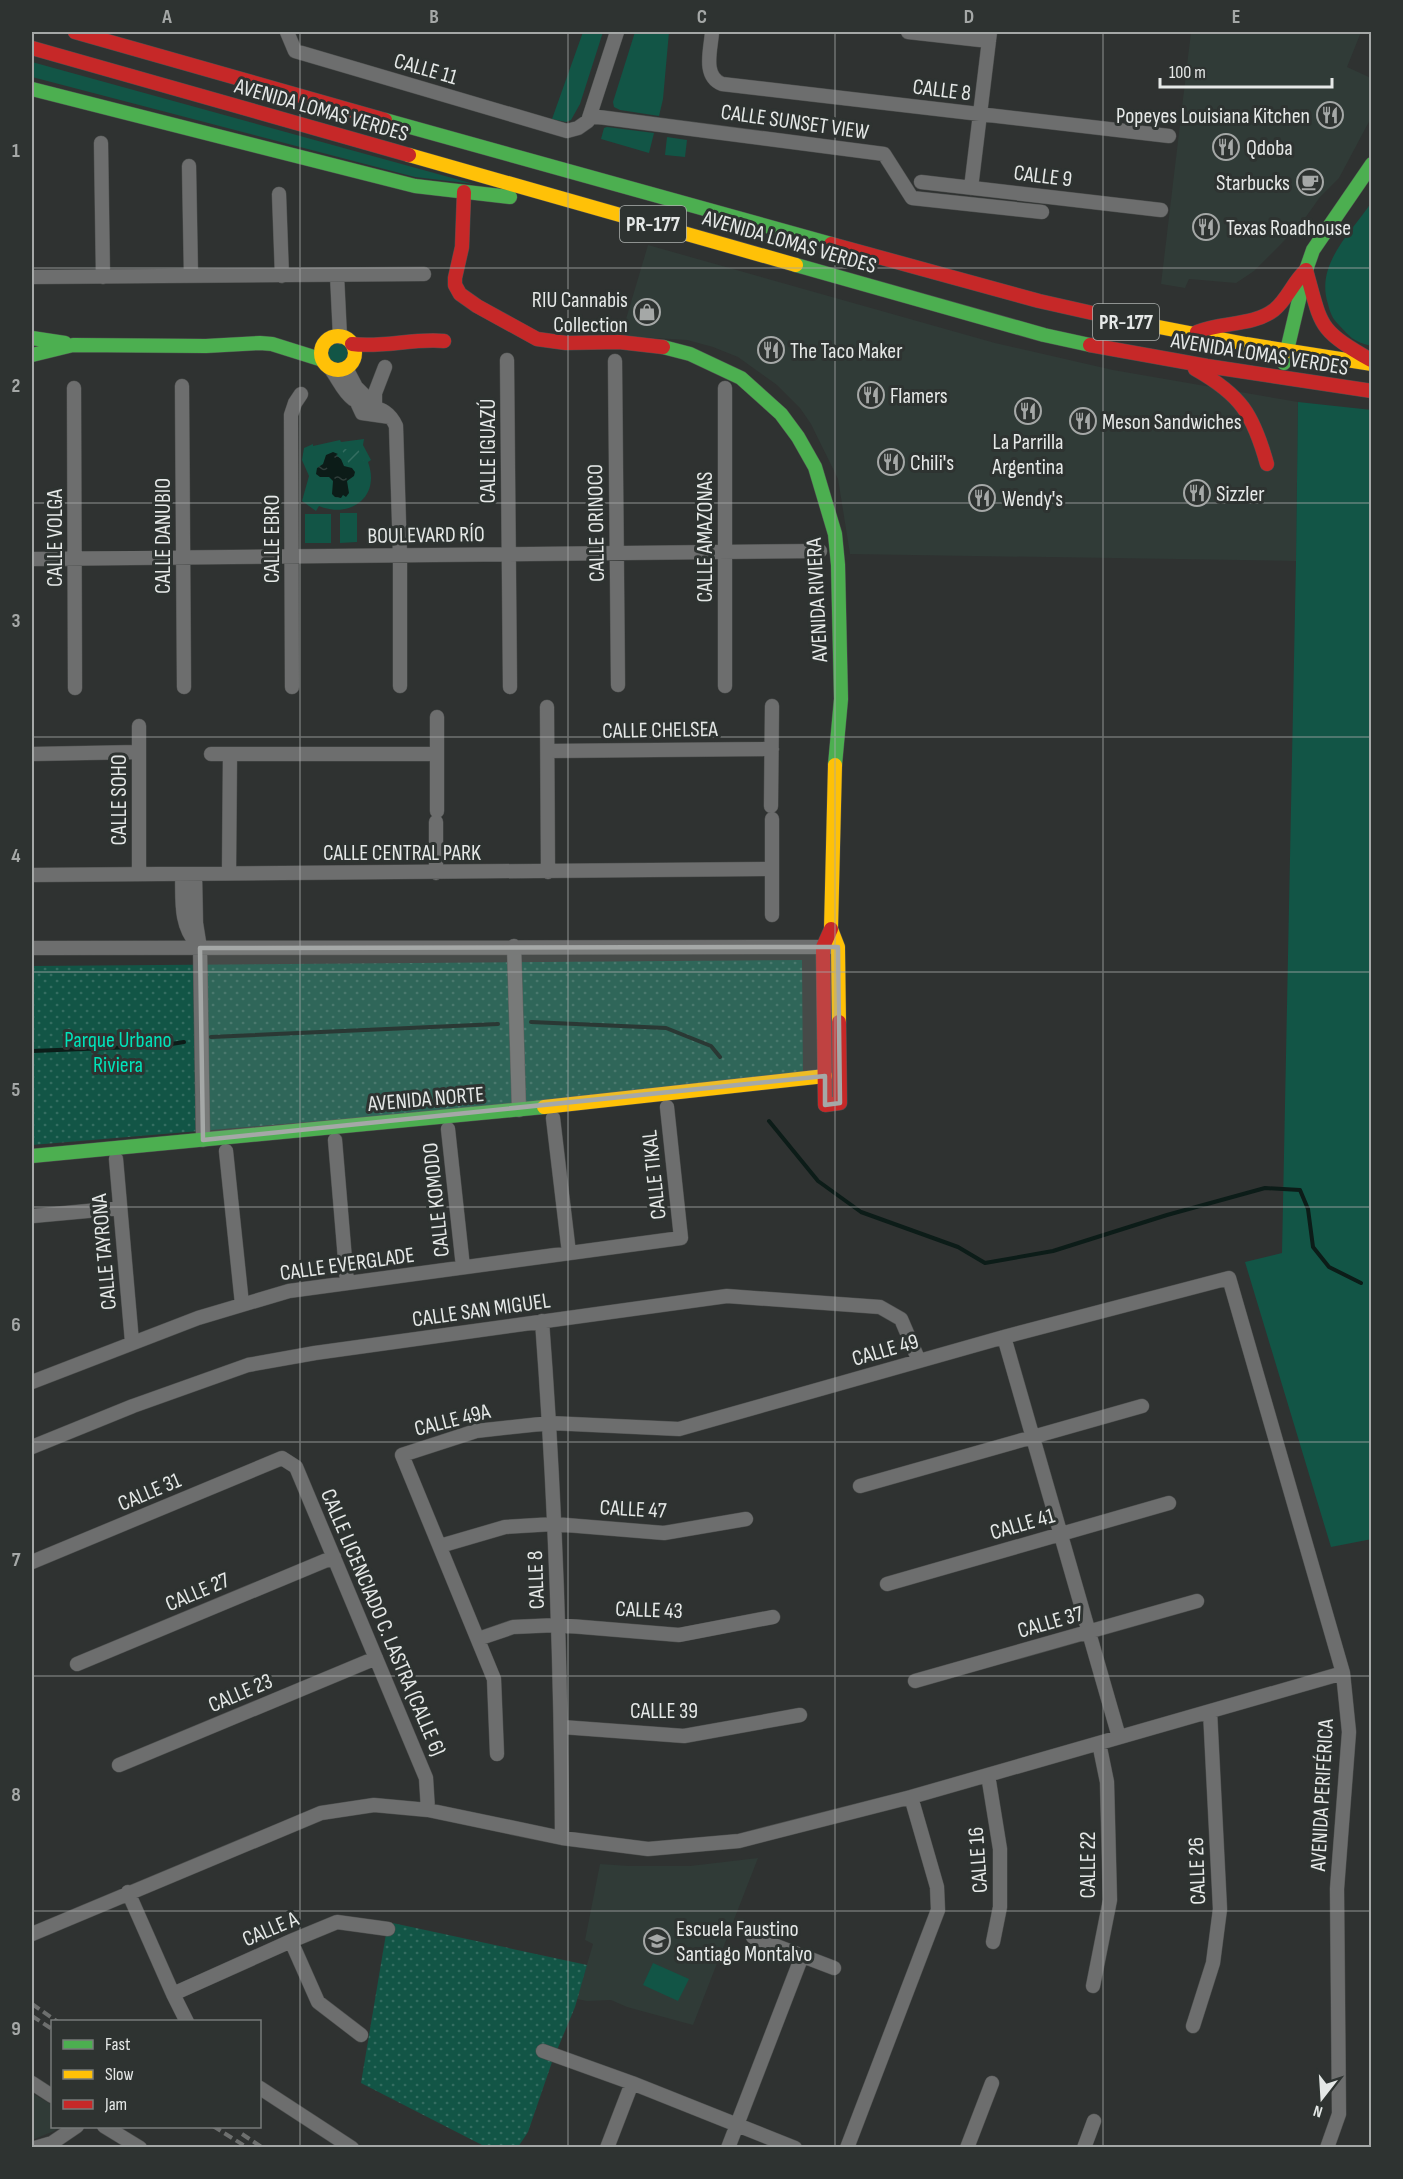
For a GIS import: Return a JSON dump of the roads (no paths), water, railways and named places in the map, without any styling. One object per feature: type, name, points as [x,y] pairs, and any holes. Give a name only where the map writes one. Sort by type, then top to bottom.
[{"type":"main road","name":"AVENIDA LOMAS VERDES","points":[[75,32],[967,282],[1136,324],[1287,352],[1371,362]]},
{"type":"main road","name":"AVENIDA LOMAS VERDES","points":[[32,48],[1044,335],[1181,362],[1371,391]]},
{"type":"main road","points":[[32,89],[415,186],[588,206]]},
{"type":"main road","points":[[1281,378],[1306,270],[1313,250],[1371,164]]},
{"type":"main road","name":"AVENIDA RIVIERA","points":[[464,192],[462,247],[455,278],[455,285],[460,294],[537,339],[566,343],[619,342],[663,347],[690,354],[719,366],[741,378],[781,414],[798,437],[815,467],[835,534],[838,566],[841,699],[836,740],[831,929],[823,947],[825,1105],[840,1103],[838,947],[831,929]]},
{"type":"main road","points":[[1190,334],[1219,325],[1260,318],[1282,302],[1296,278],[1306,270]]},
{"type":"main road","points":[[1306,270],[1317,310],[1326,328],[1371,362]]},
{"type":"main road","points":[[32,338],[73,345],[206,346],[260,343],[307,346],[324,344],[332,338],[366,346],[404,340],[444,340]]},
{"type":"main road","points":[[346,340],[355,355],[350,364]]},
{"type":"main road","points":[[272,344],[341,370],[404,340]]},
{"type":"main road","points":[[324,344],[321,355],[326,364]]},
{"type":"main road","points":[[32,355],[73,345]]},
{"type":"main road","points":[[1181,362],[1215,380],[1239,400],[1251,415],[1267,464]]},
{"type":"main road","name":"AVENIDA NORTE","points":[[32,1156],[519,1110],[825,1076]]},
{"type":"street","name":"CALLE 11","points":[[287,32],[295,51],[567,131],[584,125],[591,116]]},
{"type":"street","points":[[591,116],[617,32]]},
{"type":"street","name":"CALLE 8","points":[[712,32],[709,71],[712,78],[722,84],[1169,136]]},
{"type":"street","points":[[908,32],[989,36],[971,188]]},
{"type":"street","name":"CALLE SUNSET VIEW","points":[[591,116],[884,154],[912,198],[1042,212]]},
{"type":"street","points":[[101,143],[103,277]]},
{"type":"street","points":[[189,166],[191,276]]},
{"type":"street","name":"CALLE 9","points":[[921,182],[1161,210]]},
{"type":"street","points":[[279,194],[282,276]]},
{"type":"street","points":[[32,277],[424,274]]},
{"type":"street","points":[[337,275],[346,340]]},
{"type":"street","name":"CALLE IGUAZÚ","points":[[507,360],[510,687]]},
{"type":"street","name":"CALLE ORINOCO","points":[[615,361],[618,685]]},
{"type":"street","points":[[326,364],[343,389],[356,400],[386,411],[392,418],[398,435],[400,686]]},
{"type":"street","points":[[350,364],[356,387],[375,407]]},
{"type":"street","points":[[375,407],[375,393],[385,367]]},
{"type":"street","name":"CALLE DANUBIO","points":[[182,386],[184,687]]},
{"type":"street","name":"CALLE VOLGA","points":[[74,388],[75,688]]},
{"type":"street","name":"CALLE AMAZONAS","points":[[725,388],[725,686]]},
{"type":"street","name":"CALLE EBRO","points":[[292,687],[291,415],[301,394]]},
{"type":"street","points":[[356,400],[362,413],[392,418]]},
{"type":"street","name":"BOULEVARD RÍO","points":[[32,559],[820,551]]},
{"type":"street","points":[[772,706],[772,915]]},
{"type":"street","points":[[547,708],[548,872]]},
{"type":"street","points":[[436,873],[437,717]]},
{"type":"street","name":"CALLE SOHO","points":[[138,726],[139,874]]},
{"type":"street","name":"CALLE CHELSEA","points":[[548,752],[772,749]]},
{"type":"street","points":[[32,754],[139,753]]},
{"type":"street","points":[[211,754],[436,754]]},
{"type":"street","points":[[229,873],[230,754]]},
{"type":"street","name":"CALLE CENTRAL PARK","points":[[32,875],[772,869]]},
{"type":"street","points":[[194,874],[183,919],[189,936],[200,948]]},
{"type":"street","points":[[194,874],[204,925],[200,948],[203,1140]]},
{"type":"street","points":[[514,946],[519,1110]]},
{"type":"street","points":[[32,948],[838,947]]},
{"type":"street","name":"CALLE TIKAL","points":[[667,1107],[681,1238]]},
{"type":"street","points":[[554,1118],[569,1253]]},
{"type":"street","name":"CALLE KOMODO","points":[[448,1129],[463,1267]]},
{"type":"street","points":[[334,1140],[347,1283]]},
{"type":"street","points":[[226,1151],[242,1304]]},
{"type":"street","name":"CALLE TAYRONA","points":[[116,1159],[132,1342]]},
{"type":"street","points":[[33,1216],[120,1208]]},
{"type":"street","name":"CALLE EVERGLADE","points":[[32,1382],[132,1342],[242,1304],[289,1291],[681,1238]]},
{"type":"street","name":"CALLE 49","points":[[550,1423],[679,1429],[1004,1337],[1229,1278]]},
{"type":"street","name":"AVENIDA PERIFÉRICA","points":[[1229,1278],[1343,1673],[1349,1732],[1337,1889],[1339,2114],[1326,2148]]},
{"type":"street","name":"CALLE SAN MIGUEL","points":[[32,1447],[133,1406],[248,1365],[315,1353],[727,1296],[880,1307],[901,1319],[920,1361]]},
{"type":"street","name":"CALLE 8","points":[[542,1321],[550,1423],[562,1727],[562,1838]]},
{"type":"street","points":[[1004,1337],[1119,1737]]},
{"type":"street","points":[[860,1486],[1142,1406]]},
{"type":"street","name":"CALLE 49A","points":[[440,1546],[402,1455],[477,1431],[550,1423]]},
{"type":"street","name":"CALLE LICENCIADO C. LASTRA (CALLE 6)","points":[[282,1458],[296,1467],[426,1778],[428,1810]]},
{"type":"street","name":"CALLE 31","points":[[32,1562],[282,1458]]},
{"type":"street","name":"CALLE 41","points":[[887,1584],[1169,1503]]},
{"type":"street","name":"CALLE 47","points":[[440,1546],[505,1527],[554,1524],[664,1533],[746,1520]]},
{"type":"street","points":[[440,1546],[494,1679],[497,1754]]},
{"type":"street","name":"CALLE 27","points":[[77,1664],[334,1557]]},
{"type":"street","name":"CALLE 37","points":[[915,1681],[1197,1601]]},
{"type":"street","name":"CALLE 43","points":[[478,1639],[513,1627],[558,1625],[679,1635],[773,1617]]},
{"type":"street","name":"CALLE 23","points":[[119,1765],[376,1658]]},
{"type":"street","points":[[32,1934],[321,1813],[374,1805],[428,1810],[562,1838],[648,1850],[739,1841],[911,1797],[1343,1673]]},
{"type":"street","name":"CALLE 26","points":[[1193,2026],[1213,1963],[1220,1909],[1210,1711]]},
{"type":"street","name":"CALLE 39","points":[[562,1727],[684,1736],[800,1715]]},
{"type":"street","name":"CALLE 22","points":[[1093,1986],[1110,1900],[1107,1782],[1099,1743]]},
{"type":"street","name":"CALLE 16","points":[[988,1775],[1000,1849],[1000,1907],[993,1942]]},
{"type":"street","points":[[848,2148],[938,1910],[937,1887],[911,1797]]},
{"type":"street","points":[[128,1892],[187,2020]]},
{"type":"street","name":"CALLE A","points":[[173,1994],[337,1922],[388,1929]]},
{"type":"street","points":[[753,1937],[834,1968]]},
{"type":"street","points":[[291,1941],[318,2002],[361,2035]]},
{"type":"street","points":[[728,2148],[802,1956]]},
{"type":"street","points":[[543,2051],[632,2083],[795,2148]]},
{"type":"street","points":[[607,2148],[632,2083]]},
{"type":"street","points":[[967,2148],[992,2083]]},
{"type":"street","points":[[32,2084],[51,2095]]},
{"type":"street","points":[[261,2089],[352,2148]]},
{"type":"street","points":[[1084,2148],[1094,2121]]},
{"type":"street","points":[[34,2148],[52,2143],[74,2128]]},
{"type":"street","points":[[106,2128],[140,2148]]},
{"type":"water","points":[[333,452],[338,454],[336,455],[344,466],[352,468],[355,472],[354,476],[347,481],[349,493],[346,497],[343,495],[341,498],[335,497],[332,494],[333,481],[329,477],[320,477],[316,474],[317,468],[323,464],[326,455]]},
{"type":"waterway","points":[[531,1022],[666,1028],[711,1046],[720,1057]]},
{"type":"waterway","points":[[211,1037],[498,1024]]},
{"type":"waterway","points":[[32,1051],[159,1046],[184,1042]]},
{"type":"waterway","points":[[769,1121],[818,1181],[861,1212],[958,1247],[985,1263],[1053,1251],[1167,1215],[1265,1188],[1300,1190],[1308,1209],[1313,1247],[1329,1267],[1361,1283]]},
{"type":"railway","points":[[32,2004],[55,2020]]},
{"type":"railway","points":[[32,2016],[51,2028]]},
{"type":"railway","points":[[216,2128],[248,2148]]},
{"type":"railway","points":[[242,2134],[263,2148]]},
{"type":"place","name":"Popeyes Louisiana Kitchen","points":[[1330,115]]},
{"type":"place","name":"Qdoba","points":[[1226,147]]},
{"type":"place","name":"Starbucks","points":[[1310,182]]},
{"type":"place","name":"Texas Roadhouse","points":[[1206,227]]},
{"type":"place","name":"RIU Cannabis Collection","points":[[647,312]]},
{"type":"place","name":"The Taco Maker","points":[[771,350]]},
{"type":"place","name":"Flamers","points":[[871,395]]},
{"type":"place","name":"La Parrilla Argentina","points":[[1028,411]]},
{"type":"place","name":"Meson Sandwiches","points":[[1083,421]]},
{"type":"place","name":"Chili's","points":[[891,462]]},
{"type":"place","name":"Sizzler","points":[[1197,493]]},
{"type":"place","name":"Wendy's","points":[[982,498]]},
{"type":"place","name":"Escuela Faustino Santiago Montalvo","points":[[657,1941]]},
{"type":"park label","name":"Parque Urbano Riviera","points":[[118,1052]]}]
